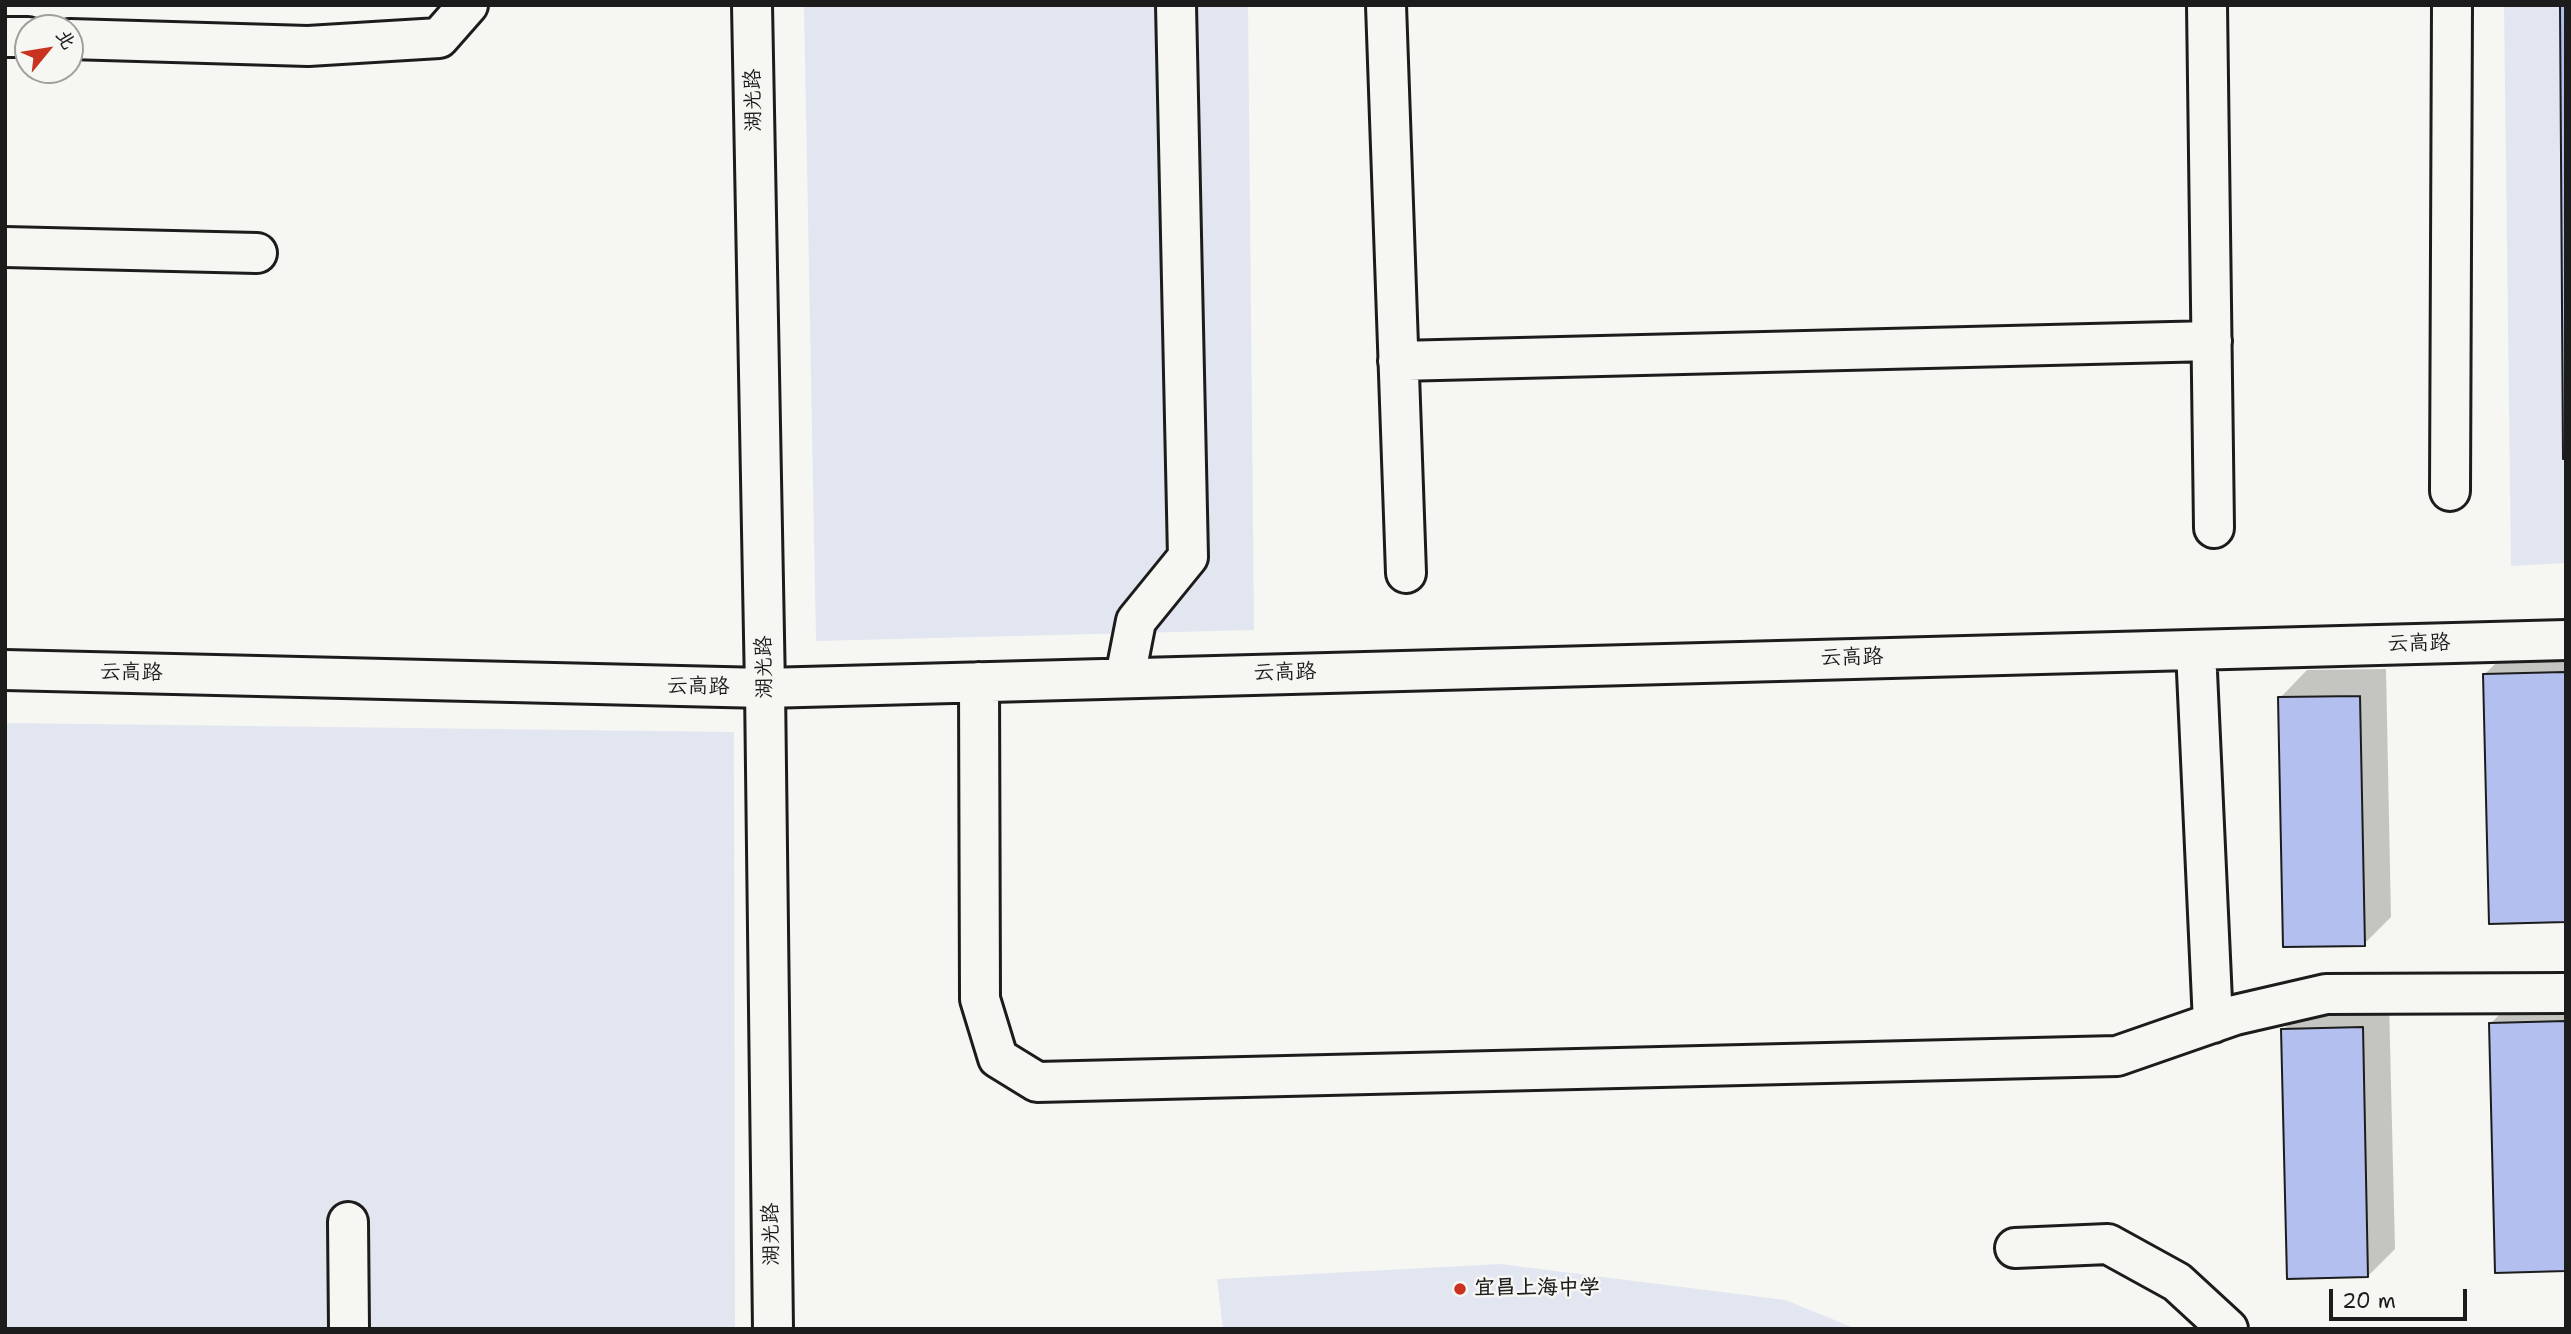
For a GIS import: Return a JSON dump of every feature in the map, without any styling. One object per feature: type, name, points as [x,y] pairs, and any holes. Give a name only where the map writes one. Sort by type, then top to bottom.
[{"type":"street","points":[[84,39],[308,47],[439,38],[468,5]]},
{"type":"street","name":"湖光路","points":[[752,5],[765,688],[773,1329]]},
{"type":"street","points":[[1125,677],[1136,621],[1188,557],[1176,5]]},
{"type":"street","points":[[1386,5],[1406,573]]},
{"type":"street","points":[[2207,5],[2214,528]]},
{"type":"street","points":[[2450,491],[2452,5]]},
{"type":"street","points":[[5,247],[257,253]]},
{"type":"street","points":[[1398,361],[2212,341]]},
{"type":"street","name":"云高路","points":[[5,670],[765,688],[2566,640]]},
{"type":"street","points":[[2196,650],[2213,1023]]},
{"type":"street","points":[[979,682],[980,999],[998,1058],[1037,1082],[2117,1056],[2235,1015],[2326,994],[2566,993]]},
{"type":"street","points":[[348,1222],[349,1329]]},
{"type":"street","points":[[2015,1248],[2108,1244],[2177,1282],[2228,1329]]},
{"type":"shaded area","points":[[804,5],[1248,5],[1254,630],[816,641]]},
{"type":"shaded area","points":[[2504,5],[2566,5],[2566,563],[2511,566]]},
{"type":"shaded area","points":[[5,723],[734,732],[735,1329],[5,1329]]},
{"type":"shaded area","name":"宜昌上海中学","points":[[1500,1264],[1785,1300],[1857,1329],[1223,1329],[1217,1279]]},
{"type":"building","points":[[2560,5],[2566,5],[2566,459],[2563,459]]},
{"type":"building","points":[[2565,672],[2566,922],[2489,924],[2483,674]]},
{"type":"building","points":[[2360,696],[2365,946],[2283,947],[2278,697]]},
{"type":"building","points":[[2566,1021],[2566,1271],[2495,1273],[2489,1023]]},
{"type":"building","points":[[2363,1027],[2368,1277],[2287,1279],[2281,1029]]},
{"type":"place","name":"宜昌上海中学","points":[[1460,1289]]}]
